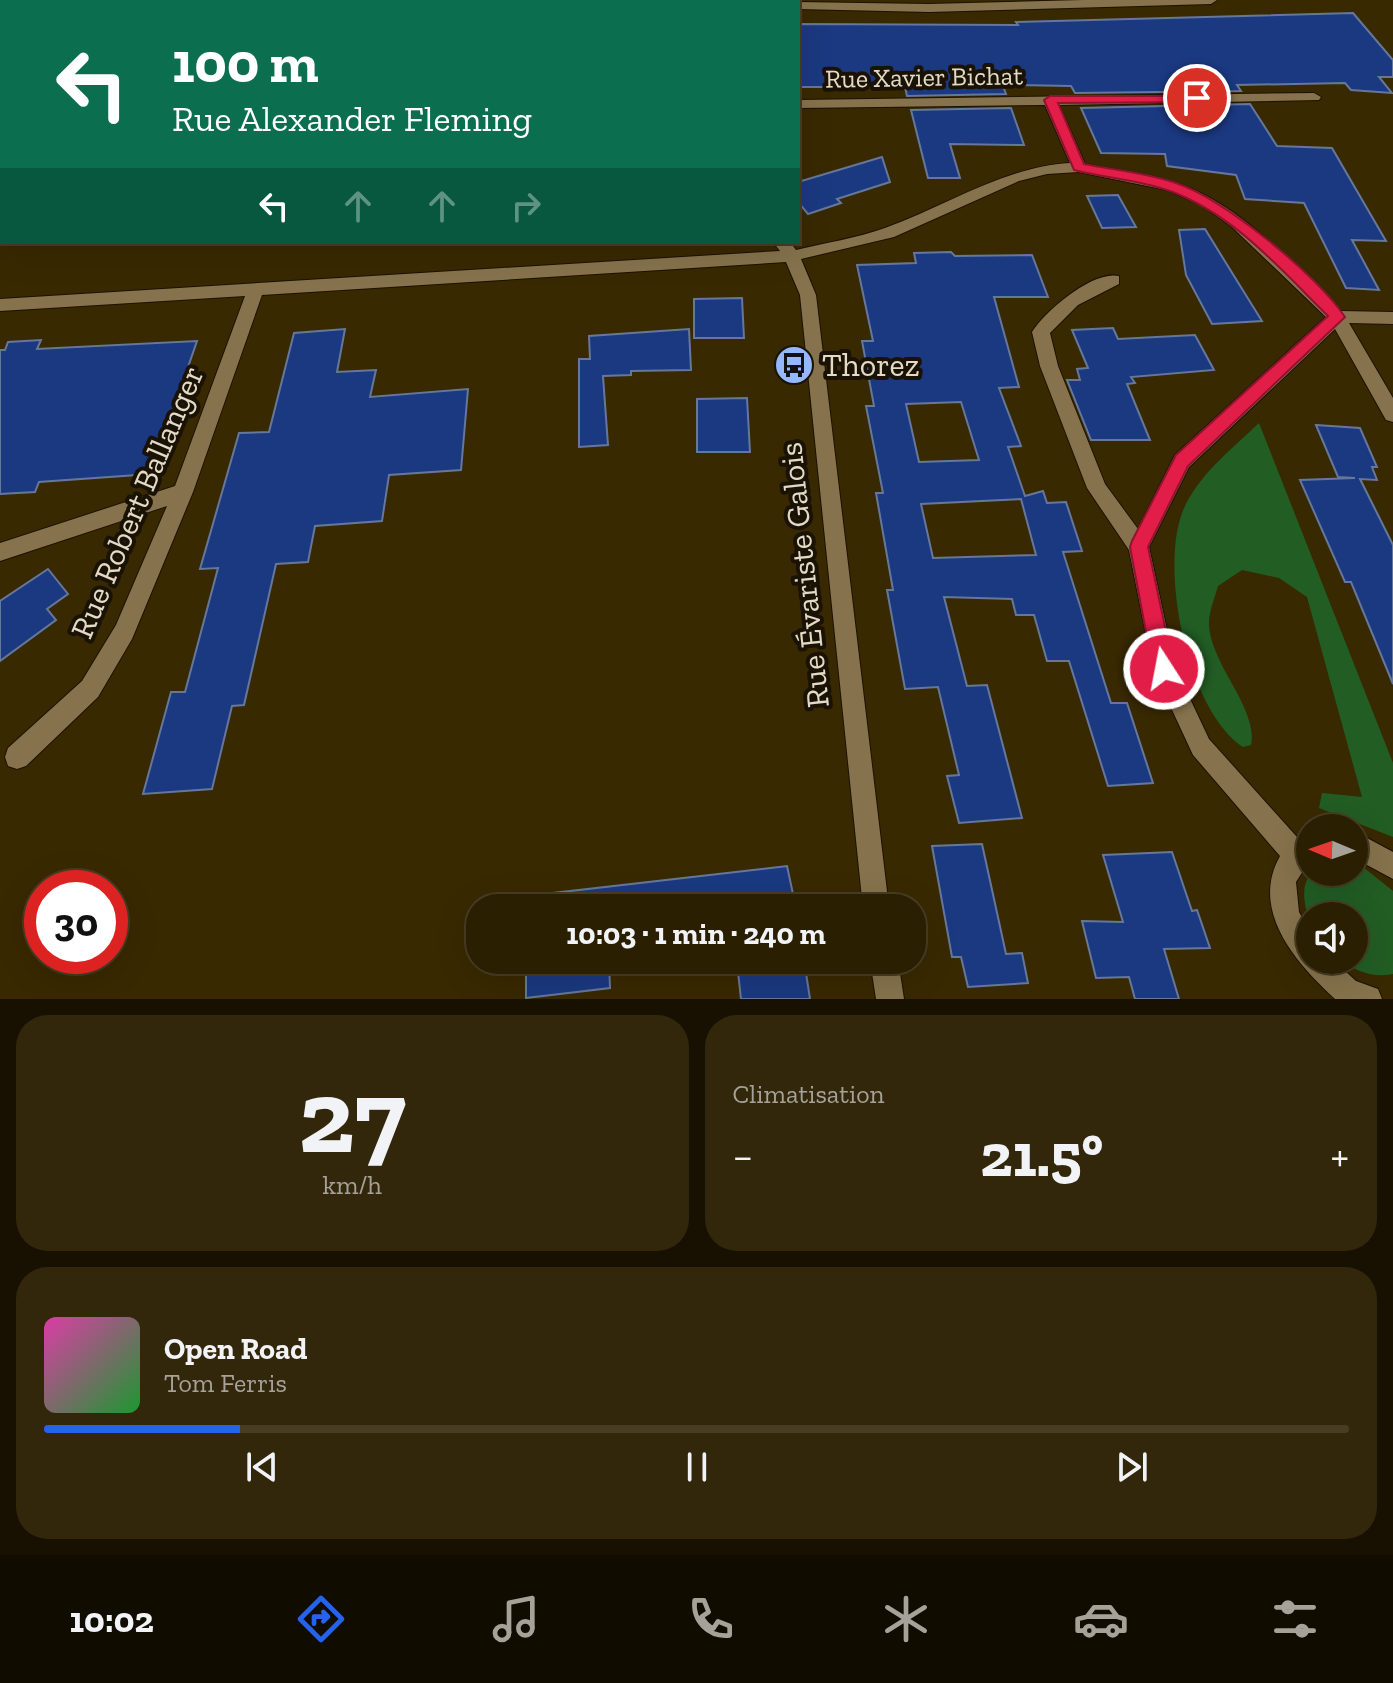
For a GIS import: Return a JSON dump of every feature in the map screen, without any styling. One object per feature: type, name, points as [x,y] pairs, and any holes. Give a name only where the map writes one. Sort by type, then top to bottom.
[{"type":"street","points":[[800,5],[929,8],[1211,0]]},
{"type":"street","name":"Rue Xavier Bichat","points":[[800,104],[1314,97]]},
{"type":"street","name":"Rue Xavier Bichat","points":[[1050,100],[1079,167]]},
{"type":"street","points":[[0,305],[786,249],[888,233],[1014,178],[1046,169],[1079,167],[1171,186],[1205,201],[1267,247],[1337,317],[1393,415]]},
{"type":"street","name":"Rue Évariste Galois","points":[[786,249],[808,295],[874,894]]},
{"type":"street","points":[[1113,280],[1070,299],[1054,313],[1041,332],[1049,366],[1097,488],[1139,547],[1164,669],[1201,747],[1296,842]]},
{"type":"street","name":"Rue Robert Ballanger","points":[[17,757],[90,689],[124,632],[183,492],[256,289]]},
{"type":"street","points":[[1139,547],[1182,461],[1337,317],[1393,318]]},
{"type":"street","points":[[0,552],[183,492]]},
{"type":"street","points":[[1368,852],[1393,866]]},
{"type":"street","points":[[1296,856],[1283,874],[1283,903],[1296,936]]},
{"type":"street","points":[[886,974],[890,999]]},
{"type":"street","points":[[1330,974],[1354,996]]},
{"type":"green space","points":[[1259,423],[1393,763],[1393,837],[1368,827],[1368,814],[1334,814],[1319,808],[1322,793],[1362,797],[1307,597],[1279,578],[1242,570],[1218,586],[1209,618],[1211,638],[1248,716],[1251,745],[1243,747],[1224,729],[1207,704],[1194,673],[1177,606],[1176,542],[1187,502],[1225,454]]},
{"type":"green space","points":[[1368,871],[1393,891],[1393,974],[1368,973],[1368,902],[1305,902],[1305,886],[1368,886]]},
{"type":"building","points":[[1353,13],[1393,60],[1393,77],[1379,77],[1392,93],[1351,90],[1345,83],[1237,85],[1241,91],[1075,93],[1071,86],[1010,85],[1003,86],[1006,94],[907,96],[905,87],[800,87],[800,24],[1018,25],[1016,22]]},
{"type":"building","points":[[1250,104],[1277,146],[1332,148],[1386,241],[1352,240],[1379,290],[1346,288],[1304,203],[1245,199],[1236,175],[1167,166],[1165,154],[1101,153],[1081,108]]},
{"type":"building","points":[[1011,108],[1024,145],[950,144],[960,178],[928,178],[911,110]]},
{"type":"building","points":[[882,157],[890,182],[837,199],[841,203],[808,214],[800,204],[800,181]]},
{"type":"building","points":[[1118,195],[1136,227],[1102,228],[1087,196]]},
{"type":"building","points":[[1205,229],[1262,321],[1212,324],[1186,275],[1179,230]]},
{"type":"building","points":[[914,253],[1032,255],[1048,297],[994,297],[1019,387],[999,388],[1021,446],[1008,447],[1025,496],[1043,491],[1047,503],[1066,502],[1082,551],[1063,552],[1111,703],[1127,703],[1153,783],[1108,786],[1069,661],[1047,661],[1034,615],[1016,615],[1012,599],[944,597],[967,686],[987,685],[1022,818],[959,823],[947,776],[959,775],[938,687],[905,689],[887,590],[893,590],[876,493],[883,493],[866,406],[874,406],[862,341],[873,341],[857,265],[916,263]],"holes":[[[961,402],[979,460],[919,462],[906,404]],[[1021,499],[1036,555],[933,558],[921,504]]]},
{"type":"building","points":[[742,298],[744,338],[694,338],[694,299]]},
{"type":"building","points":[[1113,328],[1118,339],[1195,335],[1214,370],[1131,377],[1135,383],[1127,384],[1150,440],[1091,440],[1067,380],[1080,380],[1077,369],[1088,368],[1072,330]]},
{"type":"building","points":[[345,329],[337,372],[376,370],[370,397],[468,389],[461,470],[389,475],[382,521],[315,526],[308,562],[276,564],[244,705],[232,706],[212,789],[143,794],[171,692],[185,692],[218,568],[200,569],[239,433],[269,432],[294,333]]},
{"type":"building","points":[[689,329],[691,370],[631,371],[631,375],[603,376],[608,445],[579,447],[579,359],[590,359],[589,336]]},
{"type":"building","points":[[41,340],[37,349],[197,341],[151,474],[39,482],[35,492],[0,494],[0,350],[5,350],[8,342]]},
{"type":"building","points":[[747,398],[750,452],[697,452],[697,399]]},
{"type":"building","points":[[1316,425],[1360,428],[1377,467],[1372,467],[1377,480],[1360,479],[1393,545],[1393,684],[1351,582],[1345,582],[1300,480],[1355,478],[1338,477]]},
{"type":"building","points":[[48,569],[68,594],[47,609],[56,620],[0,661],[0,601]]},
{"type":"building","points":[[982,844],[1006,954],[1022,953],[1028,983],[968,987],[961,957],[952,957],[932,846]]},
{"type":"building","points":[[1172,852],[1192,911],[1197,910],[1210,948],[1164,949],[1179,999],[1135,999],[1129,977],[1096,978],[1082,921],[1123,922],[1103,855]]},
{"type":"building","points":[[787,866],[793,894],[544,894]]},
{"type":"building","points":[[526,974],[610,974],[610,988],[526,998]]},
{"type":"building","points":[[738,974],[806,974],[810,999],[741,999]]},
{"type":"place","name":"Thorez","points":[[794,365]]},
{"type":"route","points":[[1164,669],[1139,547],[1182,461],[1290,364],[1337,317],[1267,247],[1205,201],[1171,186],[1079,167],[1050,100],[1197,98]]}]
